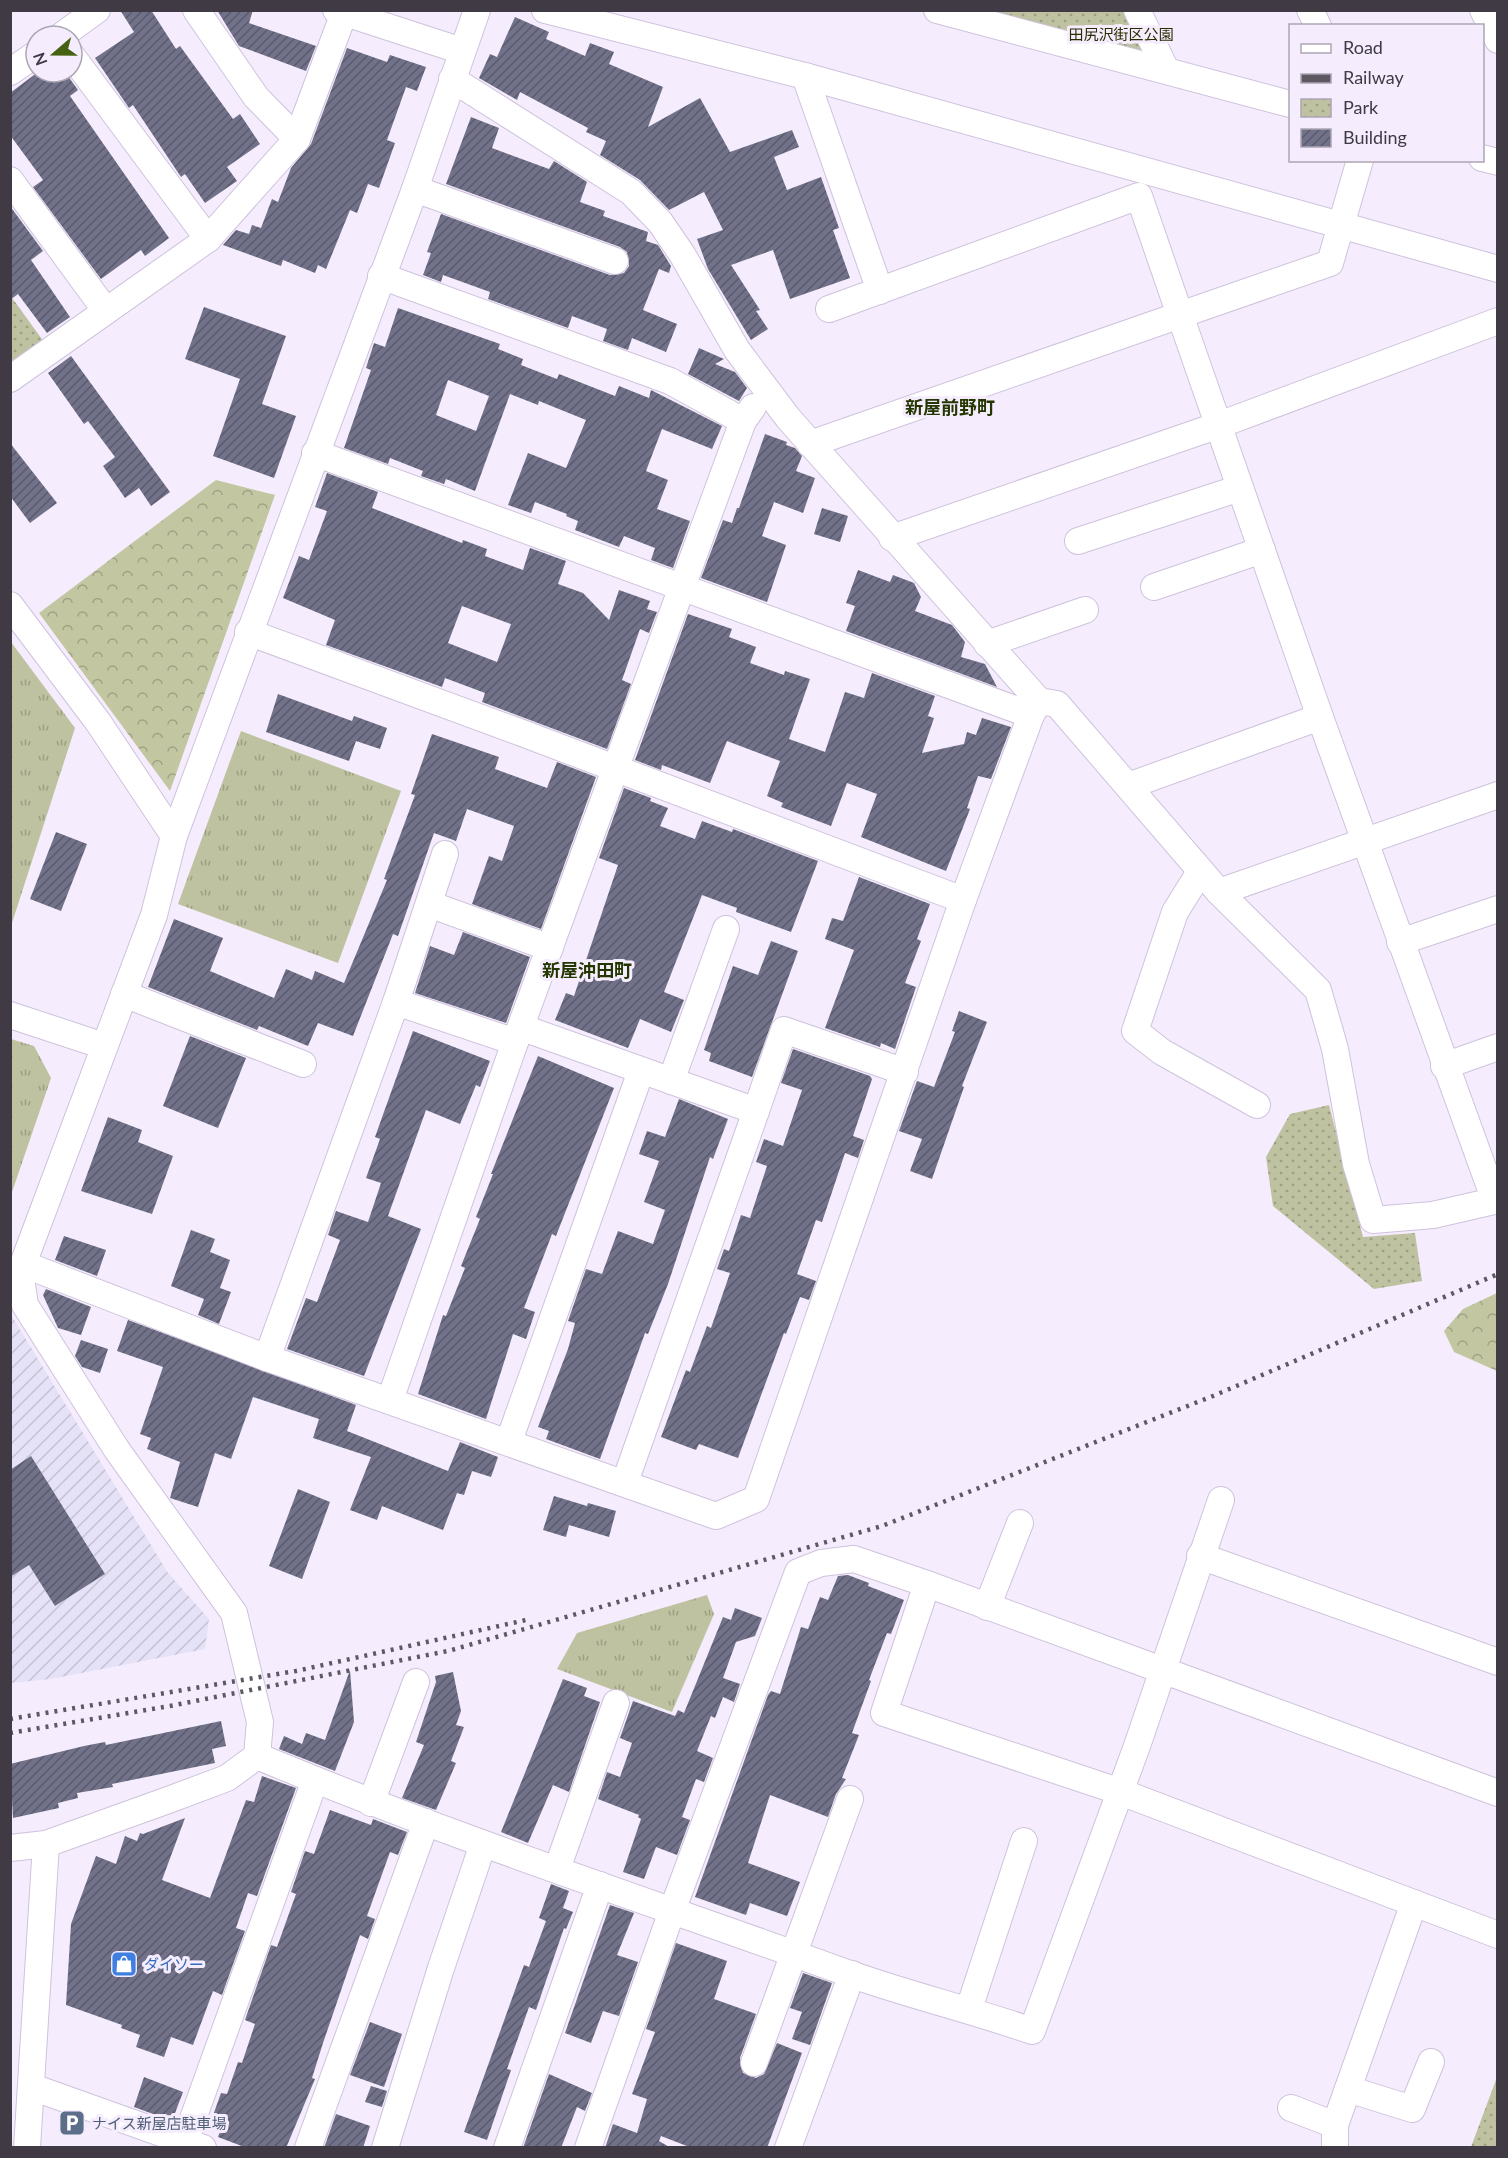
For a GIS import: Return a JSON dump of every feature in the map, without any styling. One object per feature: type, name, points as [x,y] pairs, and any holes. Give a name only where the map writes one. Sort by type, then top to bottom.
[{"type":"street","points":[[78,24],[97,10]]},
{"type":"street","points":[[196,10],[256,97],[297,139]]},
{"type":"street","points":[[10,1848],[46,1844],[227,1778],[257,1756],[260,1722],[234,1613],[117,1450],[25,1305],[21,1278],[23,1264],[154,915],[174,836],[415,189],[477,10]]},
{"type":"street","points":[[545,10],[805,76],[1497,269]]},
{"type":"street","points":[[937,10],[997,18],[1166,70],[1289,104]]},
{"type":"street","points":[[1137,10],[1166,70]]},
{"type":"street","points":[[1310,10],[1317,24]]},
{"type":"street","points":[[1483,10],[1497,40]]},
{"type":"street","points":[[10,379],[208,239],[297,139],[340,12],[462,51]]},
{"type":"street","points":[[10,72],[24,62]]},
{"type":"street","points":[[84,72],[208,239]]},
{"type":"street","points":[[805,76],[879,291]]},
{"type":"street","points":[[452,79],[631,192],[660,222],[737,350],[766,390],[810,444],[987,644],[1035,708]]},
{"type":"street","points":[[810,444],[1330,263],[1359,162]]},
{"type":"street","points":[[10,180],[106,312]]},
{"type":"street","points":[[415,189],[615,261]]},
{"type":"street","points":[[315,453],[683,589],[1035,708],[1057,704],[1200,872],[1318,990],[1335,1048],[1356,1164],[1373,1220],[1433,1215],[1496,1201],[1444,1066],[1320,717],[1139,196],[829,309]]},
{"type":"street","points":[[381,276],[670,381],[743,421]]},
{"type":"street","points":[[892,538],[1219,425],[1497,321]]},
{"type":"street","points":[[390,1400],[550,948],[743,421],[766,390]]},
{"type":"street","points":[[1078,541],[1240,488]]},
{"type":"street","points":[[1154,586],[1262,550]]},
{"type":"street","points":[[10,605],[98,722],[174,836]]},
{"type":"street","points":[[987,644],[1086,610]]},
{"type":"street","points":[[248,633],[522,733],[616,771],[963,900]]},
{"type":"street","points":[[23,1264],[267,1358],[509,1441],[716,1516],[756,1499],[963,900],[1035,708]]},
{"type":"street","points":[[1128,786],[1320,717]]},
{"type":"street","points":[[1219,892],[1497,795]]},
{"type":"street","points":[[267,1358],[396,1002],[445,854]]},
{"type":"street","points":[[1200,872],[1175,912],[1135,1031],[1162,1052],[1257,1105]]},
{"type":"street","points":[[429,903],[550,948]]},
{"type":"street","points":[[1400,942],[1497,909]]},
{"type":"street","points":[[671,1081],[726,929]]},
{"type":"street","points":[[124,994],[303,1064]]},
{"type":"street","points":[[396,1002],[640,1071],[756,1111]]},
{"type":"street","points":[[10,1015],[104,1046]]},
{"type":"street","points":[[625,1482],[784,1030],[905,1072]]},
{"type":"street","points":[[1444,1066],[1497,1047]]},
{"type":"street","points":[[509,1441],[640,1071]]},
{"type":"street","points":[[257,1756],[371,1803],[483,1844],[793,1951],[852,1974],[969,2009],[1032,2031],[1118,1791],[1137,1746],[1221,1500]]},
{"type":"street","points":[[987,1607],[1020,1522]]},
{"type":"street","points":[[1200,1556],[1497,1662]]},
{"type":"street","points":[[588,2148],[672,1911],[798,1572],[821,1563],[854,1559],[1162,1669],[1497,1793]]},
{"type":"street","points":[[927,1584],[884,1713],[1118,1791],[1497,1935]]},
{"type":"street","points":[[371,1803],[416,1682]]},
{"type":"street","points":[[557,1869],[616,1703]]},
{"type":"street","points":[[32,2087],[194,2144],[315,1780]]},
{"type":"street","points":[[754,2063],[850,1799]]},
{"type":"street","points":[[308,2148],[426,1822]]},
{"type":"street","points":[[969,2009],[1024,1841]]},
{"type":"street","points":[[27,2148],[46,1844]]},
{"type":"street","points":[[385,2148],[441,1968],[483,1844]]},
{"type":"street","points":[[507,2148],[600,1885]]},
{"type":"street","points":[[1291,2108],[1335,2136],[1348,2089],[1414,1903]]},
{"type":"street","points":[[788,2148],[852,1974]]},
{"type":"street","points":[[1348,2089],[1412,2109],[1431,2062]]},
{"type":"shaded area","points":[[10,1313],[168,1573],[209,1619],[205,1649],[51,1679],[11,1683]]},
{"type":"green space","name":"田尻沢街区公園","points":[[998,11],[1137,11],[1166,70],[997,26]]},
{"type":"green space","points":[[10,295],[44,342],[16,363],[11,361]]},
{"type":"green space","points":[[216,480],[275,495],[170,791],[39,613]]},
{"type":"green space","points":[[11,642],[75,728],[11,926]]},
{"type":"green space","points":[[241,731],[401,791],[338,963],[178,904]]},
{"type":"green space","points":[[11,1039],[34,1046],[51,1078],[11,1195]]},
{"type":"green space","points":[[1329,1105],[1363,1237],[1415,1233],[1422,1281],[1374,1289],[1273,1206],[1266,1157],[1290,1114]]},
{"type":"green space","points":[[1497,1293],[1497,1371],[1454,1352],[1444,1331],[1463,1309]]},
{"type":"green space","points":[[707,1595],[714,1614],[672,1712],[557,1669],[577,1633]]},
{"type":"green space","points":[[1497,2077],[1497,2147],[1471,2147]]},
{"type":"building","points":[[120,10],[151,10],[176,49],[180,46],[233,119],[240,114],[260,144],[227,167],[237,181],[205,203],[185,174],[181,177],[133,105],[129,108],[95,58],[134,32]]},
{"type":"building","points":[[217,10],[253,10],[249,23],[316,46],[306,71],[239,46]]},
{"type":"building","points":[[515,17],[549,32],[546,39],[585,56],[590,43],[614,52],[609,64],[663,87],[648,127],[700,98],[730,152],[792,130],[799,147],[774,157],[787,190],[821,177],[839,228],[833,230],[850,278],[790,299],[773,250],[731,265],[760,310],[756,311],[768,329],[751,340],[708,269],[697,239],[723,230],[704,192],[669,210],[640,180],[600,155],[606,141],[586,132],[588,128],[520,92],[517,100],[479,78],[490,54],[497,57]]},
{"type":"building","points":[[347,48],[387,62],[390,55],[426,67],[417,91],[406,87],[387,140],[395,143],[379,188],[368,184],[357,213],[350,210],[326,269],[318,265],[315,273],[283,260],[281,266],[223,245],[236,230],[249,234],[252,225],[261,228],[272,199],[278,202],[291,168],[311,144]]},
{"type":"building","points":[[24,82],[74,84],[78,90],[70,96],[169,238],[145,256],[141,250],[101,279],[33,187],[43,180],[10,135],[10,93]]},
{"type":"building","points":[[471,117],[499,128],[492,148],[549,169],[554,161],[587,182],[580,202],[605,211],[603,216],[648,232],[646,241],[658,245],[671,266],[669,273],[659,269],[643,310],[677,324],[666,352],[632,338],[628,350],[603,341],[607,329],[572,316],[568,328],[488,299],[490,292],[443,275],[441,282],[423,275],[431,253],[427,252],[441,214],[610,275],[624,273],[629,266],[627,252],[620,247],[446,184]]},
{"type":"building","points":[[10,206],[43,251],[31,260],[70,317],[47,333],[18,294],[10,300]]},
{"type":"building","points":[[204,307],[286,336],[262,404],[296,416],[274,478],[213,456],[240,379],[185,359]]},
{"type":"building","points":[[398,308],[500,344],[498,349],[523,359],[521,365],[557,379],[559,374],[615,396],[619,386],[649,398],[651,390],[722,426],[712,449],[662,429],[646,471],[668,480],[657,509],[690,521],[673,568],[651,560],[655,548],[624,536],[619,547],[575,530],[578,521],[566,516],[567,514],[535,502],[531,513],[508,505],[528,453],[566,468],[586,420],[539,401],[538,405],[510,394],[475,491],[446,479],[444,484],[421,476],[423,471],[390,458],[388,464],[344,448],[371,370],[366,368],[374,343],[385,347]],"holes":[[[448,380],[489,396],[476,431],[436,415]]]},
{"type":"building","points":[[699,348],[724,359],[715,364],[735,372],[747,388],[739,401],[688,374]]},
{"type":"building","points":[[71,356],[170,492],[151,506],[139,488],[125,498],[103,466],[115,457],[88,421],[84,424],[48,373]]},
{"type":"building","points":[[765,434],[787,442],[786,445],[795,448],[802,456],[796,471],[815,478],[803,513],[774,502],[762,536],[786,545],[767,602],[701,578],[723,520],[732,523],[737,508],[739,508]]},
{"type":"building","points":[[10,443],[57,503],[30,523],[10,496]]},
{"type":"building","points":[[327,473],[378,492],[372,508],[462,543],[463,540],[487,549],[485,556],[523,570],[530,548],[566,561],[558,584],[583,593],[609,620],[619,590],[650,601],[647,609],[657,612],[649,633],[640,629],[622,680],[631,684],[607,749],[482,702],[485,693],[445,678],[442,687],[326,645],[335,620],[283,598],[299,556],[309,560],[327,511],[315,507]],"holes":[[[462,606],[511,624],[497,662],[448,643]]]},
{"type":"building","points":[[822,508],[848,516],[840,542],[814,534]]},
{"type":"building","points":[[858,570],[890,582],[893,575],[914,583],[921,597],[915,611],[952,625],[965,642],[961,657],[985,664],[997,687],[846,631],[855,606],[846,603]]},
{"type":"building","points":[[688,614],[732,629],[729,637],[756,647],[750,663],[784,675],[785,671],[810,679],[789,739],[825,752],[845,692],[864,698],[872,673],[935,696],[928,716],[934,718],[922,753],[964,744],[967,732],[976,735],[982,718],[1011,727],[991,779],[978,776],[967,808],[970,809],[946,871],[861,837],[877,794],[847,783],[831,826],[781,807],[783,803],[767,796],[780,761],[727,741],[710,783],[662,765],[661,770],[635,760]]},
{"type":"building","points":[[278,694],[352,721],[354,716],[387,728],[380,749],[356,741],[349,761],[266,732]]},
{"type":"building","points":[[432,734],[499,757],[495,769],[547,788],[557,762],[596,777],[541,929],[472,904],[489,856],[502,861],[514,826],[467,809],[456,841],[434,833],[398,936],[393,934],[353,1036],[318,1023],[308,1046],[259,1026],[257,1030],[148,987],[174,919],[223,938],[210,971],[274,998],[286,969],[312,980],[315,971],[344,983],[387,880],[384,879],[415,795],[411,794]]},
{"type":"building","points":[[624,788],[651,798],[650,801],[668,808],[660,826],[695,839],[702,821],[732,832],[733,829],[818,861],[791,932],[736,912],[737,908],[702,895],[664,992],[684,1000],[671,1032],[640,1019],[628,1048],[555,1020],[566,993],[574,996],[618,865],[599,858]]},
{"type":"building","points":[[56,832],[87,844],[61,911],[30,899]]},
{"type":"building","points":[[859,877],[930,904],[917,939],[921,941],[905,983],[916,987],[895,1049],[881,1043],[880,1047],[825,1028],[854,950],[825,939],[832,918],[843,921]]},
{"type":"building","points":[[463,932],[530,957],[506,1023],[415,993],[430,946],[454,955]]},
{"type":"building","points":[[771,941],[798,951],[752,1077],[709,1061],[711,1053],[704,1050],[733,966],[758,975]]},
{"type":"building","points":[[959,1011],[987,1022],[962,1086],[964,1087],[932,1179],[910,1171],[922,1139],[899,1131],[917,1081],[934,1087],[955,1032],[952,1031]]},
{"type":"building","points":[[413,1031],[490,1061],[480,1087],[476,1085],[460,1124],[426,1110],[388,1216],[421,1229],[364,1376],[287,1349],[306,1298],[317,1302],[340,1240],[328,1235],[336,1211],[368,1222],[381,1183],[366,1178],[380,1139],[375,1137]]},
{"type":"building","points":[[190,1036],[246,1058],[218,1128],[163,1106]]},
{"type":"building","points":[[793,1049],[870,1076],[872,1079],[853,1136],[864,1140],[858,1158],[845,1153],[822,1222],[816,1220],[797,1274],[816,1281],[809,1300],[800,1297],[786,1334],[784,1333],[738,1458],[699,1444],[696,1450],[661,1437],[686,1370],[690,1372],[707,1326],[711,1328],[730,1273],[717,1269],[724,1249],[729,1251],[741,1215],[750,1218],[767,1166],[756,1162],[764,1139],[783,1146],[802,1090],[781,1083]]},
{"type":"building","points":[[538,1056],[614,1088],[556,1236],[552,1234],[524,1308],[535,1312],[526,1339],[513,1334],[486,1419],[418,1394],[443,1315],[446,1316],[465,1268],[461,1266],[480,1219],[476,1217],[493,1174],[491,1174]]},
{"type":"building","points":[[679,1099],[728,1119],[713,1159],[710,1157],[668,1284],[648,1334],[645,1333],[600,1459],[546,1439],[549,1431],[538,1427],[568,1349],[575,1323],[568,1321],[586,1269],[602,1274],[618,1231],[653,1244],[665,1210],[644,1202],[659,1161],[639,1154],[647,1131],[665,1137]]},
{"type":"building","points":[[108,1117],[142,1130],[138,1142],[173,1156],[152,1214],[81,1191]]},
{"type":"building","points":[[191,1230],[215,1239],[210,1252],[230,1260],[220,1288],[231,1292],[219,1324],[198,1315],[204,1299],[171,1286]]},
{"type":"building","points":[[64,1236],[106,1250],[97,1276],[55,1260]]},
{"type":"building","points":[[46,1289],[91,1307],[81,1335],[58,1328],[43,1295]]},
{"type":"building","points":[[128,1320],[356,1405],[347,1431],[448,1471],[460,1442],[498,1457],[491,1477],[472,1471],[464,1495],[457,1493],[443,1530],[382,1506],[377,1520],[350,1510],[371,1457],[313,1438],[319,1419],[253,1397],[231,1459],[215,1453],[198,1507],[170,1498],[180,1462],[147,1449],[151,1438],[140,1434],[163,1367],[117,1351]]},
{"type":"building","points":[[81,1340],[108,1349],[100,1373],[82,1367],[75,1356]]},
{"type":"building","points":[[31,1456],[105,1574],[55,1606],[29,1565],[10,1577],[10,1470]]},
{"type":"building","points":[[298,1489],[330,1502],[302,1579],[269,1566]]},
{"type":"building","points":[[554,1496],[587,1506],[588,1503],[616,1511],[609,1537],[569,1525],[566,1537],[543,1530]]},
{"type":"building","points":[[848,1575],[869,1583],[868,1586],[904,1600],[891,1634],[887,1633],[869,1680],[871,1681],[852,1733],[859,1735],[842,1778],[846,1779],[836,1794],[828,1817],[770,1795],[748,1863],[800,1882],[787,1916],[750,1903],[746,1915],[695,1897],[768,1695],[771,1691],[780,1694],[801,1627],[808,1629],[820,1597],[828,1600],[838,1576]]},
{"type":"building","points":[[735,1608],[762,1618],[755,1636],[736,1642],[723,1678],[740,1684],[734,1702],[723,1697],[715,1718],[711,1716],[697,1751],[713,1758],[704,1782],[696,1779],[682,1817],[690,1820],[677,1855],[656,1847],[644,1879],[623,1872],[641,1819],[639,1815],[598,1799],[607,1772],[620,1777],[632,1743],[620,1738],[633,1701],[675,1716],[678,1710],[684,1713],[723,1617],[731,1620]]},
{"type":"building","points":[[350,1670],[354,1722],[335,1771],[279,1749],[284,1736],[302,1744],[306,1733],[325,1740]]},
{"type":"building","points":[[453,1672],[461,1711],[456,1725],[464,1727],[451,1761],[456,1763],[436,1810],[402,1798],[424,1745],[416,1742],[436,1682],[435,1676]]},
{"type":"building","points":[[563,1679],[587,1688],[584,1696],[600,1702],[569,1792],[553,1785],[528,1843],[501,1832]]},
{"type":"building","points":[[221,1721],[226,1746],[212,1749],[215,1763],[77,1793],[78,1798],[58,1803],[59,1808],[13,1818],[10,1764],[84,1746],[105,1742],[106,1745]]},
{"type":"building","points":[[262,1776],[296,1788],[257,1896],[248,1893],[236,1928],[245,1931],[222,1995],[213,1991],[193,2045],[171,2037],[164,2057],[136,2047],[140,2035],[121,2028],[122,2025],[66,2005],[71,1924],[96,1856],[116,1864],[125,1836],[137,1841],[140,1833],[143,1834],[185,1818],[162,1880],[210,1898],[246,1800],[254,1802]]},
{"type":"building","points":[[330,1810],[371,1825],[373,1819],[407,1832],[398,1855],[390,1852],[367,1916],[375,1919],[368,1939],[360,1935],[312,2078],[315,2079],[286,2148],[247,2148],[218,2137],[222,2125],[211,2121],[221,2093],[227,2094],[238,2062],[242,2063],[255,2024],[245,2020],[271,1945],[277,1947],[296,1894],[291,1892],[305,1851],[314,1854]]},
{"type":"building","points":[[551,1884],[569,1891],[563,1908],[573,1912],[566,1929],[564,1928],[536,2010],[529,2007],[507,2069],[511,2070],[487,2140],[464,2132],[524,1965],[529,1967],[546,1921],[539,1918]]},
{"type":"building","points":[[610,1905],[634,1913],[617,1955],[638,1962],[619,2016],[603,2011],[591,2043],[565,2033]]},
{"type":"building","points":[[676,1943],[727,1961],[714,1999],[756,2014],[740,2058],[743,2073],[756,2078],[764,2074],[777,2043],[802,2053],[767,2148],[692,2148],[661,2136],[659,2141],[671,2148],[605,2148],[613,2124],[637,2133],[647,2099],[632,2094],[655,2032],[646,2029]]},
{"type":"building","points":[[803,1973],[832,1983],[810,2045],[792,2039],[802,2012],[790,2008]]},
{"type":"building","points":[[370,2022],[402,2034],[384,2087],[350,2075]]},
{"type":"building","points":[[549,2074],[592,2093],[585,2111],[577,2107],[561,2148],[523,2148]]},
{"type":"building","points":[[144,2077],[183,2092],[172,2121],[134,2107]]},
{"type":"building","points":[[371,2086],[387,2091],[382,2107],[365,2102]]},
{"type":"building","points":[[336,2114],[370,2126],[363,2148],[324,2148]]},
{"type":"railway","points":[[10,1733],[170,1706],[448,1651],[882,1526],[1213,1396],[1498,1274]]},
{"type":"railway","points":[[10,1719],[296,1671],[526,1620]]},
{"type":"place","name":"ダイソー","points":[[124,1964]]},
{"type":"place","name":"ナイス新屋店駐車場","points":[[72,2123]]},
{"type":"district","name":"新屋前野町","points":[[950,407]]},
{"type":"district","name":"新屋沖田町","points":[[587,970]]}]
